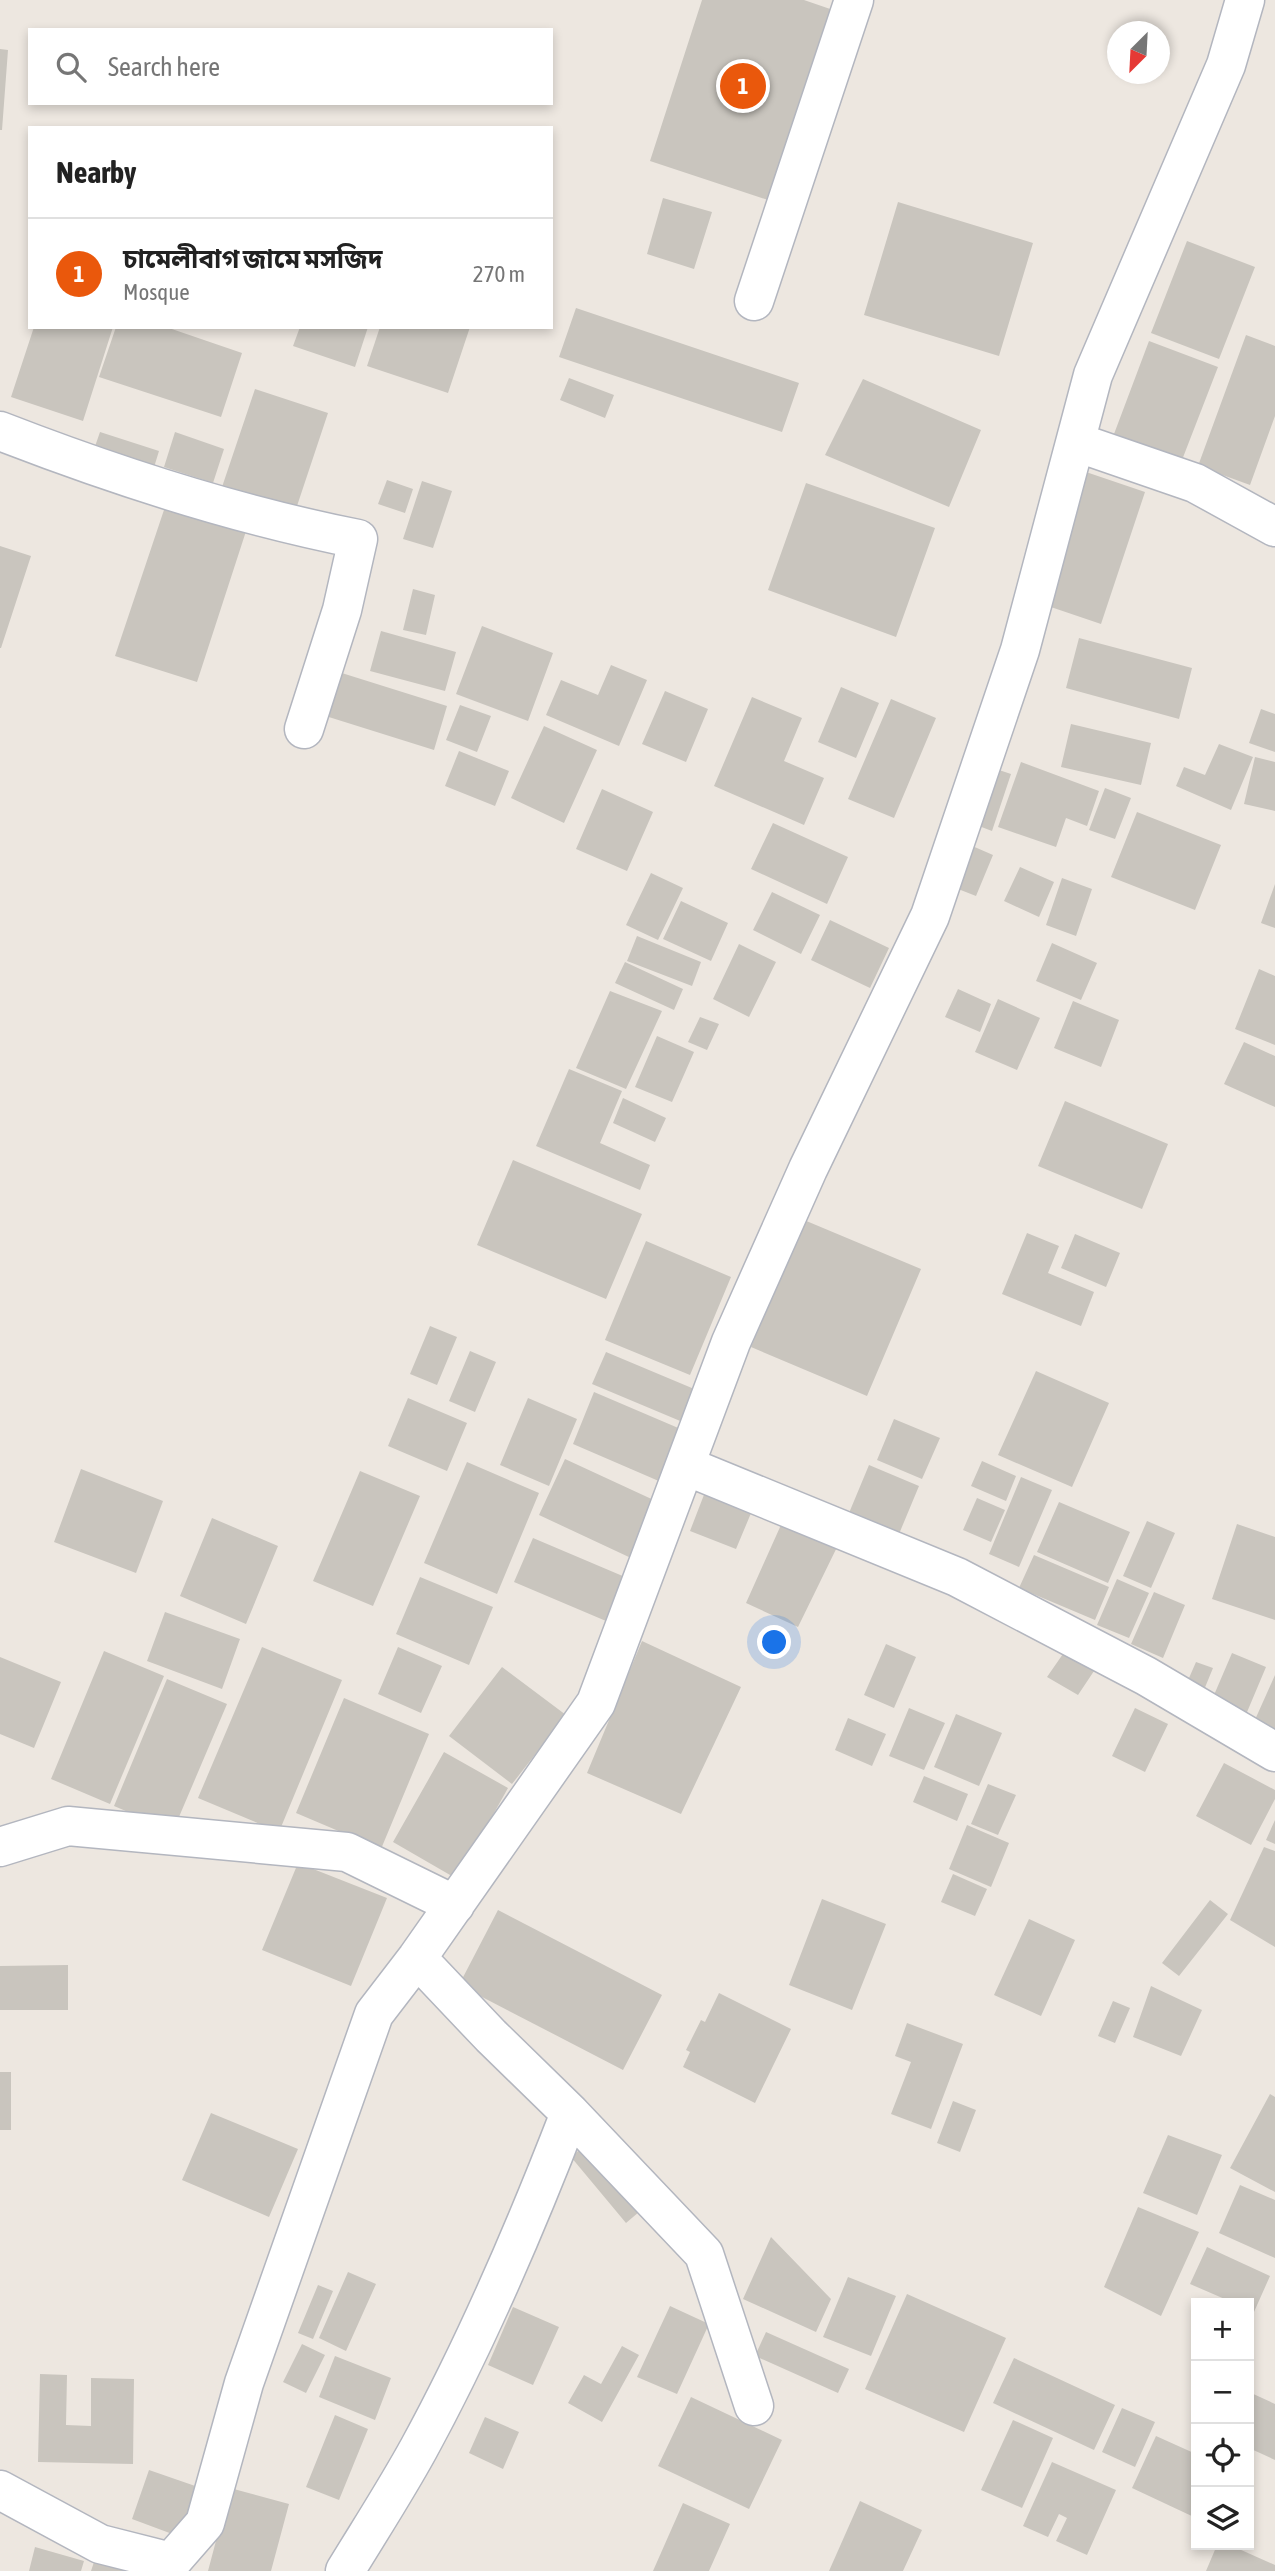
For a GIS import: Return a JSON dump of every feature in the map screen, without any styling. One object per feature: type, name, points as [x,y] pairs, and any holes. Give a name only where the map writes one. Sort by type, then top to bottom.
[{"type":"street","points":[[754,301],[854,0]]},
{"type":"street","points":[[0,2490],[100,2544],[171,2562],[205,2523],[244,2384],[374,2014],[418,1958],[596,1703],[731,1342],[802,1182],[930,916],[1020,650],[1093,375],[1226,65],[1245,0]]},
{"type":"street","points":[[0,431],[74,460],[288,525],[358,539],[342,610],[304,729]]},
{"type":"street","points":[[1076,442],[1195,483],[1275,527]]},
{"type":"street","points":[[686,1466],[957,1577],[1146,1676],[1275,1752]]},
{"type":"street","points":[[0,1847],[68,1826],[347,1852],[455,1905]]},
{"type":"street","points":[[418,1958],[704,2254],[754,2406]]},
{"type":"street","points":[[345,2571],[419,2449],[466,2356],[527,2222],[570,2113]]},
{"type":"building","points":[[702,0],[804,0],[836,11],[774,202],[650,161]]},
{"type":"building","points":[[0,49],[8,50],[2,130],[0,130]]},
{"type":"building","points":[[663,198],[712,212],[694,269],[647,254]]},
{"type":"building","points":[[898,202],[1033,243],[999,356],[864,315]]},
{"type":"building","points":[[1187,241],[1255,267],[1219,359],[1151,333]]},
{"type":"building","points":[[576,308],[799,383],[782,432],[559,357]]},
{"type":"building","points":[[33,329],[112,329],[83,421],[11,397]]},
{"type":"building","points":[[115,329],[172,329],[242,353],[221,417],[99,377]]},
{"type":"building","points":[[299,329],[367,329],[355,367],[293,346]]},
{"type":"building","points":[[379,329],[469,329],[448,393],[367,366]]},
{"type":"building","points":[[1246,335],[1275,346],[1275,416],[1250,485],[1198,466]]},
{"type":"building","points":[[1149,341],[1218,367],[1182,460],[1114,434]]},
{"type":"building","points":[[569,378],[614,395],[605,418],[560,400]]},
{"type":"building","points":[[863,379],[981,430],[949,507],[825,455]]},
{"type":"building","points":[[255,389],[328,413],[294,515],[221,490]]},
{"type":"building","points":[[100,432],[159,451],[151,477],[91,458]]},
{"type":"building","points":[[175,432],[224,449],[213,483],[164,467]]},
{"type":"building","points":[[1086,472],[1145,492],[1101,624],[1042,604]]},
{"type":"building","points":[[387,480],[413,489],[405,513],[378,504]]},
{"type":"building","points":[[422,481],[452,491],[433,548],[403,539]]},
{"type":"building","points":[[806,483],[935,528],[896,637],[768,590]]},
{"type":"building","points":[[169,495],[249,522],[197,682],[115,656]]},
{"type":"building","points":[[0,546],[31,556],[1,648],[0,648]]},
{"type":"building","points":[[413,589],[435,595],[426,635],[403,630]]},
{"type":"building","points":[[482,626],[553,653],[528,721],[456,694]]},
{"type":"building","points":[[381,631],[456,652],[445,691],[370,671]]},
{"type":"building","points":[[1079,638],[1192,668],[1179,719],[1066,688]]},
{"type":"building","points":[[611,665],[647,680],[619,746],[546,715],[561,680],[598,695]]},
{"type":"building","points":[[329,669],[447,706],[434,750],[316,713]]},
{"type":"building","points":[[841,687],[879,703],[856,758],[818,742]]},
{"type":"building","points":[[665,691],[708,709],[686,762],[642,744]]},
{"type":"building","points":[[752,697],[802,718],[784,761],[824,778],[804,825],[714,786]]},
{"type":"building","points":[[891,699],[936,718],[894,818],[848,799]]},
{"type":"building","points":[[460,705],[491,716],[477,752],[446,740]]},
{"type":"building","points":[[1261,709],[1275,714],[1275,752],[1249,743]]},
{"type":"building","points":[[1071,724],[1151,743],[1141,785],[1061,767]]},
{"type":"building","points":[[544,726],[597,750],[564,823],[511,798]]},
{"type":"building","points":[[1219,744],[1253,757],[1231,810],[1176,786],[1184,767],[1205,775]]},
{"type":"building","points":[[459,751],[509,771],[495,806],[445,786]]},
{"type":"building","points":[[1255,757],[1275,762],[1275,811],[1244,804]]},
{"type":"building","points":[[1021,762],[1099,791],[1087,826],[1066,818],[1056,847],[998,827]]},
{"type":"building","points":[[990,767],[1011,774],[992,831],[971,823]]},
{"type":"building","points":[[1105,788],[1131,798],[1115,839],[1089,830]]},
{"type":"building","points":[[602,789],[653,812],[627,871],[576,849]]},
{"type":"building","points":[[1137,812],[1221,845],[1195,910],[1111,877]]},
{"type":"building","points":[[773,823],[848,857],[827,904],[751,869]]},
{"type":"building","points":[[970,845],[993,855],[976,896],[953,887]]},
{"type":"building","points":[[1020,867],[1054,882],[1039,917],[1004,901]]},
{"type":"building","points":[[651,873],[683,888],[658,940],[626,925]]},
{"type":"building","points":[[1062,878],[1092,889],[1076,936],[1046,925]]},
{"type":"building","points":[[1275,884],[1275,928],[1261,923]]},
{"type":"building","points":[[772,892],[820,915],[801,954],[753,930]]},
{"type":"building","points":[[681,901],[728,923],[711,961],[663,939]]},
{"type":"building","points":[[830,920],[889,948],[870,988],[811,960]]},
{"type":"building","points":[[637,936],[701,962],[692,986],[627,961]]},
{"type":"building","points":[[1052,943],[1097,963],[1081,1000],[1036,981]]},
{"type":"building","points":[[739,944],[776,962],[749,1017],[713,999]]},
{"type":"building","points":[[625,962],[683,989],[674,1010],[615,983]]},
{"type":"building","points":[[1259,969],[1275,976],[1275,1045],[1235,1029]]},
{"type":"building","points":[[958,989],[991,1004],[980,1032],[945,1017]]},
{"type":"building","points":[[610,991],[662,1011],[626,1089],[576,1068]]},
{"type":"building","points":[[998,999],[1040,1018],[1017,1070],[975,1052]]},
{"type":"building","points":[[1073,1001],[1119,1020],[1101,1067],[1054,1048]]},
{"type":"building","points":[[700,1017],[719,1024],[707,1050],[688,1042]]},
{"type":"building","points":[[657,1036],[694,1052],[672,1102],[635,1087]]},
{"type":"building","points":[[1244,1042],[1275,1056],[1275,1107],[1224,1084]]},
{"type":"building","points":[[569,1069],[622,1091],[600,1143],[650,1165],[640,1190],[536,1146]]},
{"type":"building","points":[[623,1098],[666,1118],[655,1142],[613,1123]]},
{"type":"building","points":[[1065,1101],[1168,1144],[1142,1209],[1038,1166]]},
{"type":"building","points":[[513,1160],[642,1214],[606,1299],[477,1245]]},
{"type":"building","points":[[804,1220],[921,1269],[867,1396],[751,1347]]},
{"type":"building","points":[[1027,1233],[1059,1246],[1048,1273],[1094,1292],[1081,1326],[1002,1294]]},
{"type":"building","points":[[1075,1234],[1120,1253],[1106,1287],[1061,1268]]},
{"type":"building","points":[[646,1241],[731,1277],[690,1375],[605,1340]]},
{"type":"building","points":[[430,1326],[457,1337],[437,1385],[410,1374]]},
{"type":"building","points":[[470,1351],[496,1362],[475,1412],[449,1401]]},
{"type":"building","points":[[606,1352],[699,1391],[685,1423],[592,1384]]},
{"type":"building","points":[[1036,1371],[1109,1403],[1072,1487],[998,1455]]},
{"type":"building","points":[[594,1392],[690,1433],[668,1485],[573,1444]]},
{"type":"building","points":[[408,1398],[467,1423],[447,1471],[388,1446]]},
{"type":"building","points":[[528,1398],[577,1419],[549,1486],[500,1465]]},
{"type":"building","points":[[894,1419],[940,1438],[922,1479],[877,1460]]},
{"type":"building","points":[[565,1459],[658,1502],[631,1558],[539,1515]]},
{"type":"building","points":[[982,1461],[1016,1476],[1006,1501],[971,1486]]},
{"type":"building","points":[[467,1462],[539,1493],[497,1594],[424,1563]]},
{"type":"building","points":[[869,1465],[919,1486],[899,1534],[849,1513]]},
{"type":"building","points":[[81,1469],[163,1501],[136,1573],[54,1542]]},
{"type":"building","points":[[360,1471],[420,1496],[373,1606],[313,1581]]},
{"type":"building","points":[[1021,1477],[1052,1490],[1019,1567],[989,1554]]},
{"type":"building","points":[[707,1487],[754,1506],[736,1549],[690,1531]]},
{"type":"building","points":[[977,1498],[1005,1510],[991,1542],[963,1530]]},
{"type":"building","points":[[1059,1502],[1130,1532],[1108,1583],[1037,1552]]},
{"type":"building","points":[[785,1516],[841,1539],[798,1627],[746,1603]]},
{"type":"building","points":[[212,1518],[278,1546],[246,1624],[180,1596]]},
{"type":"building","points":[[1147,1521],[1175,1533],[1151,1588],[1123,1576]]},
{"type":"building","points":[[1237,1524],[1275,1537],[1275,1620],[1212,1599]]},
{"type":"building","points":[[533,1538],[625,1577],[606,1621],[514,1582]]},
{"type":"building","points":[[1034,1555],[1109,1587],[1095,1620],[1019,1588]]},
{"type":"building","points":[[420,1577],[493,1607],[469,1665],[396,1634]]},
{"type":"building","points":[[1117,1579],[1149,1593],[1129,1638],[1097,1625]]},
{"type":"building","points":[[1154,1592],[1185,1605],[1163,1658],[1131,1644]]},
{"type":"building","points":[[165,1612],[240,1639],[222,1689],[147,1661]]},
{"type":"building","points":[[642,1641],[741,1687],[681,1814],[587,1773]]},
{"type":"building","points":[[886,1644],[916,1657],[894,1708],[864,1695]]},
{"type":"building","points":[[262,1647],[342,1680],[279,1832],[198,1798]]},
{"type":"building","points":[[398,1647],[442,1666],[421,1713],[378,1694]]},
{"type":"building","points":[[104,1651],[164,1676],[110,1804],[51,1779]]},
{"type":"building","points":[[1065,1651],[1094,1671],[1078,1695],[1047,1677]]},
{"type":"building","points":[[1232,1653],[1266,1667],[1242,1724],[1208,1709]]},
{"type":"building","points":[[0,1657],[61,1682],[34,1748],[0,1734]]},
{"type":"building","points":[[1196,1662],[1213,1668],[1199,1702],[1182,1694]]},
{"type":"building","points":[[502,1667],[566,1715],[512,1784],[449,1736]]},
{"type":"building","points":[[1275,1675],[1275,1731],[1254,1722]]},
{"type":"building","points":[[167,1679],[227,1704],[173,1831],[114,1806]]},
{"type":"building","points":[[344,1698],[429,1734],[381,1849],[296,1813]]},
{"type":"building","points":[[909,1708],[945,1723],[924,1770],[889,1756]]},
{"type":"building","points":[[1135,1708],[1168,1724],[1145,1772],[1112,1756]]},
{"type":"building","points":[[956,1714],[1002,1733],[979,1786],[934,1767]]},
{"type":"building","points":[[848,1718],[886,1734],[872,1766],[835,1750]]},
{"type":"building","points":[[444,1752],[508,1788],[457,1879],[393,1842]]},
{"type":"building","points":[[1224,1763],[1275,1790],[1275,1799],[1251,1845],[1196,1816]]},
{"type":"building","points":[[924,1776],[968,1794],[957,1821],[913,1802]]},
{"type":"building","points":[[988,1784],[1016,1795],[998,1835],[971,1824]]},
{"type":"building","points":[[1275,1820],[1275,1844],[1266,1840]]},
{"type":"building","points":[[967,1825],[1009,1843],[991,1887],[949,1869]]},
{"type":"building","points":[[1264,1847],[1275,1851],[1275,1947],[1230,1920]]},
{"type":"building","points":[[298,1863],[387,1898],[351,1986],[262,1950]]},
{"type":"building","points":[[953,1874],[987,1889],[975,1916],[941,1902]]},
{"type":"building","points":[[822,1899],[886,1924],[852,2010],[789,1985]]},
{"type":"building","points":[[1210,1900],[1228,1914],[1179,1976],[1162,1963]]},
{"type":"building","points":[[498,1910],[662,1995],[623,2070],[459,1985]]},
{"type":"building","points":[[1029,1919],[1075,1940],[1041,2016],[994,1995]]},
{"type":"building","points":[[68,1965],[68,2010],[0,2010],[0,1966]]},
{"type":"building","points":[[1151,1986],[1202,2010],[1181,2056],[1133,2037]]},
{"type":"building","points":[[719,1993],[791,2029],[755,2103],[683,2067],[690,2052],[686,2050],[701,2020],[705,2022]]},
{"type":"building","points":[[1113,2001],[1130,2008],[1115,2043],[1098,2036]]},
{"type":"building","points":[[907,2023],[963,2044],[931,2129],[891,2114],[911,2062],[895,2056]]},
{"type":"building","points":[[0,2072],[11,2072],[11,2130],[0,2130]]},
{"type":"building","points":[[1270,2094],[1275,2097],[1275,2192],[1230,2168]]},
{"type":"building","points":[[953,2101],[976,2110],[960,2152],[937,2143]]},
{"type":"building","points":[[211,2113],[298,2149],[269,2217],[182,2180]]},
{"type":"building","points":[[1168,2135],[1222,2155],[1197,2215],[1143,2193]]},
{"type":"building","points":[[590,2141],[646,2206],[626,2223],[571,2157]]},
{"type":"building","points":[[1240,2185],[1275,2200],[1275,2258],[1219,2233]]},
{"type":"building","points":[[1138,2207],[1199,2232],[1161,2316],[1104,2287]]},
{"type":"building","points":[[771,2237],[831,2299],[816,2332],[743,2299]]},
{"type":"building","points":[[1207,2247],[1270,2276],[1254,2312],[1254,2298],[1222,2298],[1190,2284]]},
{"type":"building","points":[[348,2272],[376,2284],[346,2351],[319,2338]]},
{"type":"building","points":[[848,2277],[896,2296],[871,2356],[823,2337]]},
{"type":"building","points":[[318,2285],[333,2291],[313,2339],[298,2333]]},
{"type":"building","points":[[907,2294],[1006,2338],[964,2432],[865,2389]]},
{"type":"building","points":[[670,2306],[709,2324],[677,2394],[637,2377]]},
{"type":"building","points":[[513,2307],[559,2327],[533,2385],[488,2365]]},
{"type":"building","points":[[766,2332],[849,2369],[838,2393],[755,2356]]},
{"type":"building","points":[[302,2344],[325,2355],[306,2393],[283,2382]]},
{"type":"building","points":[[622,2346],[639,2355],[602,2422],[568,2403],[584,2375],[601,2384]]},
{"type":"building","points":[[335,2356],[391,2378],[375,2420],[319,2397]]},
{"type":"building","points":[[1014,2358],[1115,2405],[1094,2450],[993,2403]]},
{"type":"building","points":[[40,2374],[67,2375],[66,2425],[91,2426],[91,2378],[134,2379],[133,2464],[38,2462]]},
{"type":"building","points":[[1254,2394],[1275,2404],[1275,2460],[1254,2450]]},
{"type":"building","points":[[691,2397],[782,2440],[749,2509],[658,2466]]},
{"type":"building","points":[[1122,2408],[1155,2422],[1135,2467],[1102,2452]]},
{"type":"building","points":[[335,2415],[368,2429],[339,2500],[306,2487]]},
{"type":"building","points":[[485,2417],[519,2432],[503,2469],[469,2453]]},
{"type":"building","points":[[1013,2420],[1053,2438],[1022,2508],[981,2490]]},
{"type":"building","points":[[1156,2436],[1191,2452],[1191,2516],[1132,2488]]},
{"type":"building","points":[[1052,2462],[1116,2490],[1087,2555],[1056,2541],[1067,2518],[1059,2514],[1048,2537],[1023,2526]]},
{"type":"building","points":[[149,2470],[201,2488],[183,2538],[132,2519]]},
{"type":"building","points":[[230,2488],[289,2504],[271,2571],[208,2571]]},
{"type":"building","points":[[860,2501],[922,2530],[903,2571],[829,2571]]},
{"type":"building","points":[[683,2503],[730,2524],[709,2571],[653,2571]]},
{"type":"building","points":[[35,2547],[84,2561],[81,2571],[29,2571]]},
{"type":"building","points":[[1215,2550],[1241,2550],[1275,2565],[1275,2571],[1206,2571]]},
{"type":"building","points":[[96,2556],[141,2571],[91,2571]]},
{"type":"place","name":"চামেলীবাগ জামে মসজিদ","points":[[743,86]]}]
